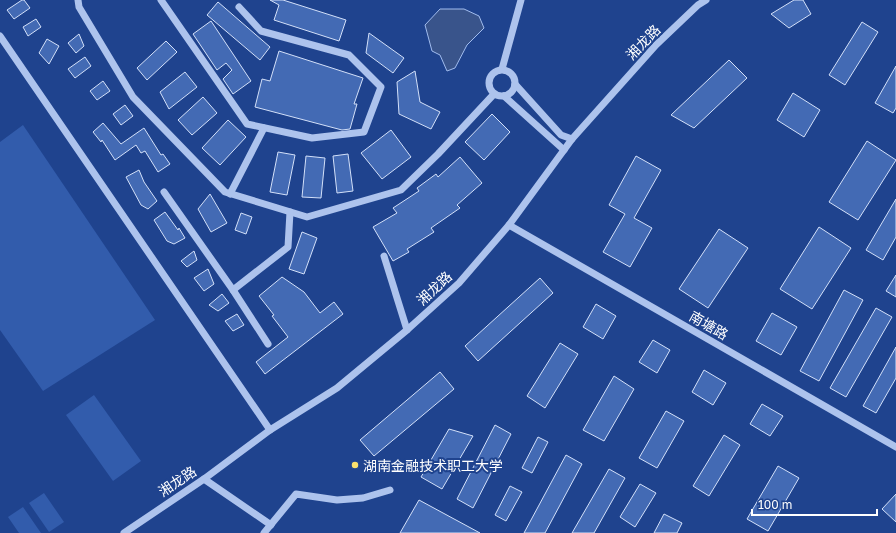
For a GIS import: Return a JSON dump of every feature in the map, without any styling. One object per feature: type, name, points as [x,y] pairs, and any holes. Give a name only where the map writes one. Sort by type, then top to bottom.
[{"type":"street","points":[[78,0],[79,7],[133,97],[225,192],[307,217],[402,190],[494,94]]},
{"type":"street","points":[[161,0],[246,124],[312,138],[364,132],[381,87],[349,55],[261,31],[239,7]]},
{"type":"street","points":[[502,70],[521,0]]},
{"type":"street","name":"湘龙路","points":[[124,533],[204,479],[270,430],[337,388],[407,330],[459,283],[509,225],[572,139],[656,45],[698,5],[706,0]]},
{"type":"street","points":[[0,36],[270,430]]},
{"type":"street","points":[[502,70],[508,71],[512,74],[515,84],[512,91],[504,96],[497,96],[489,87],[489,78],[495,71],[502,70]]},
{"type":"street","points":[[515,84],[561,134],[572,139]]},
{"type":"street","points":[[504,96],[564,150]]},
{"type":"street","points":[[230,194],[264,128]]},
{"type":"street","points":[[164,192],[233,290],[268,344]]},
{"type":"street","points":[[233,290],[288,247],[290,212]]},
{"type":"street","name":"南塘路","points":[[509,225],[896,447]]},
{"type":"street","points":[[384,256],[407,330]]},
{"type":"street","points":[[204,479],[271,525]]},
{"type":"street","points":[[264,533],[296,494],[337,500],[362,498],[390,490]]},
{"type":"shaded area","points":[[440,9],[464,9],[479,16],[484,28],[467,45],[455,68],[447,71],[440,55],[432,51],[425,25]]},
{"type":"shaded area","points":[[23,125],[155,320],[43,391],[0,330],[0,142]]},
{"type":"shaded area","points":[[94,395],[141,461],[113,481],[66,415]]},
{"type":"shaded area","points":[[44,493],[64,522],[49,532],[29,503]]},
{"type":"shaded area","points":[[23,507],[41,533],[19,533],[8,517]]},
{"type":"building","points":[[24,0],[30,8],[14,19],[7,10]]},
{"type":"building","points":[[270,0],[283,0],[346,20],[339,41],[274,20],[279,5]]},
{"type":"building","points":[[794,0],[803,0],[811,14],[789,28],[771,14]]},
{"type":"building","points":[[218,2],[270,47],[260,60],[207,15]]},
{"type":"building","points":[[36,19],[41,27],[28,36],[23,27]]},
{"type":"building","points":[[211,21],[251,81],[233,94],[223,79],[232,70],[226,63],[217,70],[193,34]]},
{"type":"building","points":[[862,22],[878,32],[845,85],[829,75]]},
{"type":"building","points":[[369,33],[404,58],[393,73],[366,53]]},
{"type":"building","points":[[79,34],[84,46],[76,53],[68,43]]},
{"type":"building","points":[[47,39],[59,46],[49,64],[39,53]]},
{"type":"building","points":[[166,41],[177,52],[147,80],[137,68]]},
{"type":"building","points":[[279,51],[363,78],[354,104],[357,104],[350,129],[342,130],[255,107],[262,79],[270,81]]},
{"type":"building","points":[[85,57],[91,66],[75,78],[68,69]]},
{"type":"building","points":[[729,60],[747,78],[694,128],[671,115]]},
{"type":"building","points":[[896,66],[896,108],[893,113],[875,103]]},
{"type":"building","points":[[415,71],[420,102],[440,112],[431,129],[399,114],[397,82]]},
{"type":"building","points":[[185,72],[197,87],[169,109],[160,92]]},
{"type":"building","points":[[103,81],[110,91],[97,100],[90,91]]},
{"type":"building","points":[[793,93],[820,110],[804,137],[777,120]]},
{"type":"building","points":[[203,97],[217,113],[192,135],[178,120]]},
{"type":"building","points":[[125,105],[133,116],[121,125],[113,114]]},
{"type":"building","points":[[492,114],[510,132],[484,160],[465,142]]},
{"type":"building","points":[[228,120],[246,137],[220,165],[202,148]]},
{"type":"building","points":[[103,123],[121,144],[144,128],[161,155],[163,154],[170,164],[158,172],[145,151],[141,153],[136,145],[115,160],[102,140],[101,142],[93,132]]},
{"type":"building","points":[[391,130],[411,157],[382,179],[361,153]]},
{"type":"building","points":[[867,141],[896,160],[858,220],[829,202]]},
{"type":"building","points":[[278,152],[295,155],[287,195],[270,192]]},
{"type":"building","points":[[348,154],[353,191],[337,193],[333,156]]},
{"type":"building","points":[[306,156],[325,158],[321,198],[302,197]]},
{"type":"building","points":[[636,156],[661,170],[634,218],[652,228],[630,267],[603,252],[625,214],[609,205]]},
{"type":"building","points":[[460,157],[482,183],[457,205],[460,208],[431,228],[434,232],[407,249],[409,252],[393,261],[373,227],[397,213],[393,208],[419,191],[417,188],[436,174],[438,177]]},
{"type":"building","points":[[139,170],[144,182],[157,201],[148,209],[141,205],[126,177]]},
{"type":"building","points":[[210,194],[227,223],[211,232],[198,209]]},
{"type":"building","points":[[896,199],[896,237],[883,260],[866,250]]},
{"type":"building","points":[[165,212],[178,230],[179,228],[185,238],[174,244],[167,241],[154,220]]},
{"type":"building","points":[[241,213],[252,217],[246,234],[235,230]]},
{"type":"building","points":[[819,227],[851,248],[812,309],[780,289]]},
{"type":"building","points":[[719,229],[748,248],[708,308],[679,289]]},
{"type":"building","points":[[302,232],[317,238],[304,274],[289,269]]},
{"type":"building","points":[[194,251],[197,260],[187,267],[181,261]]},
{"type":"building","points":[[208,269],[214,284],[204,291],[194,278]]},
{"type":"building","points":[[896,275],[896,297],[886,291]]},
{"type":"building","points":[[282,277],[304,292],[320,313],[334,302],[343,314],[265,374],[256,362],[288,337],[272,316],[274,315],[259,296]]},
{"type":"building","points":[[540,278],[553,293],[478,361],[465,346]]},
{"type":"building","points":[[844,290],[863,300],[819,381],[800,371]]},
{"type":"building","points":[[222,294],[229,303],[218,311],[209,305]]},
{"type":"building","points":[[596,304],[616,316],[603,339],[583,327]]},
{"type":"building","points":[[876,308],[892,317],[846,397],[830,388]]},
{"type":"building","points":[[772,313],[797,327],[781,355],[756,341]]},
{"type":"building","points":[[237,314],[244,325],[233,331],[225,321]]},
{"type":"building","points":[[653,340],[670,350],[657,373],[639,362]]},
{"type":"building","points":[[560,343],[578,354],[545,408],[527,396]]},
{"type":"building","points":[[896,347],[896,378],[876,413],[863,406]]},
{"type":"building","points":[[704,370],[726,383],[713,405],[692,392]]},
{"type":"building","points":[[440,372],[454,389],[374,456],[360,440]]},
{"type":"building","points":[[614,376],[634,389],[604,441],[583,430]]},
{"type":"building","points":[[762,404],[783,416],[770,436],[750,424]]},
{"type":"building","points":[[666,411],[684,421],[657,468],[639,458]]},
{"type":"building","points":[[495,425],[511,434],[473,508],[457,499]]},
{"type":"building","points":[[449,429],[473,436],[442,489],[421,477]]},
{"type":"building","points":[[724,435],[740,445],[709,496],[693,486]]},
{"type":"building","points":[[538,437],[548,442],[532,473],[522,468]]},
{"type":"building","points":[[566,455],[582,464],[545,533],[524,533]]},
{"type":"building","points":[[778,466],[799,478],[768,531],[747,519]]},
{"type":"building","points":[[609,469],[625,478],[594,533],[572,533]]},
{"type":"building","points":[[640,484],[656,493],[635,527],[620,517]]},
{"type":"building","points":[[510,486],[522,492],[506,521],[495,515]]},
{"type":"building","points":[[896,494],[896,522],[882,509]]},
{"type":"building","points":[[419,500],[480,533],[400,533]]},
{"type":"building","points":[[664,514],[682,523],[677,533],[654,533]]},
{"type":"place","name":"湖南金融技术职工大学","points":[[355,465]]}]
